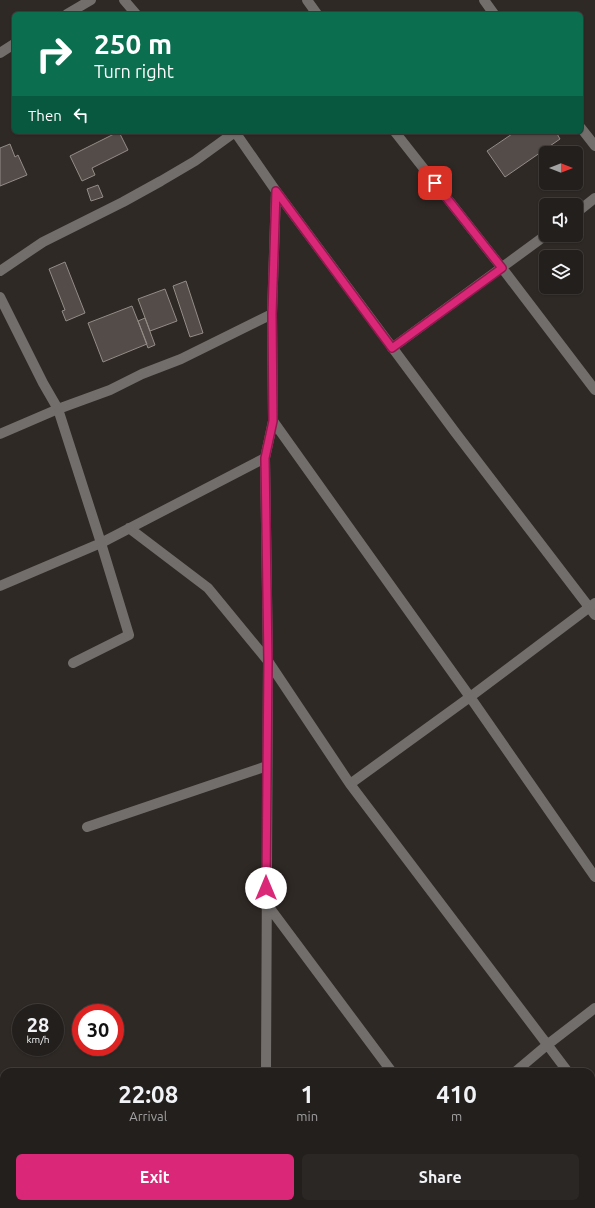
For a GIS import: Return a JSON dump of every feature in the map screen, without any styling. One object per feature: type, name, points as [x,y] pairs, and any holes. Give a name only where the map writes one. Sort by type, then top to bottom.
[{"type":"street","points":[[70,12],[91,0]]},
{"type":"street","points":[[124,0],[134,12]]},
{"type":"street","points":[[307,0],[316,12]]},
{"type":"street","points":[[484,0],[493,12]]},
{"type":"street","points":[[0,52],[12,45]]},
{"type":"street","points":[[583,131],[595,146]]},
{"type":"street","points":[[0,271],[43,242],[123,202],[161,181],[195,160],[232,134]]},
{"type":"street","points":[[236,134],[276,191],[455,432],[593,608],[350,784]]},
{"type":"street","points":[[397,134],[502,268],[595,390]]},
{"type":"street","points":[[266,1068],[268,661],[265,458],[273,421],[272,314],[276,191]]},
{"type":"street","points":[[583,207],[595,198]]},
{"type":"street","points":[[392,348],[539,240]]},
{"type":"street","points":[[0,297],[39,376],[58,409],[129,635],[73,663]]},
{"type":"street","points":[[0,434],[58,409],[110,390],[142,374],[181,359],[272,314]]},
{"type":"street","points":[[273,421],[470,697],[595,877]]},
{"type":"street","points":[[0,586],[101,543],[265,458]]},
{"type":"street","points":[[129,528],[208,588],[268,661],[350,784],[565,1068]]},
{"type":"street","points":[[87,827],[267,766]]},
{"type":"street","points":[[266,903],[389,1068]]},
{"type":"street","points":[[520,1068],[595,1008]]},
{"type":"building","points":[[114,134],[120,134],[128,150],[92,168],[95,175],[82,181],[70,156]]},
{"type":"building","points":[[512,134],[557,134],[560,139],[550,146],[539,146],[539,154],[505,177],[487,151]]},
{"type":"building","points":[[10,144],[15,157],[18,155],[27,175],[0,186],[0,148]]},
{"type":"building","points":[[98,185],[103,197],[91,201],[87,189]]},
{"type":"building","points":[[65,262],[85,313],[66,321],[62,311],[65,310],[49,269]]},
{"type":"building","points":[[186,281],[203,333],[190,337],[173,286]]},
{"type":"building","points":[[165,289],[177,321],[150,331],[138,299]]},
{"type":"building","points":[[132,306],[147,344],[103,362],[88,323]]},
{"type":"building","points":[[145,318],[155,345],[148,348],[138,321]]},
{"type":"route","points":[[266,888],[268,661],[265,458],[273,421],[272,314],[276,191],[392,348],[502,268],[435,183]]}]
